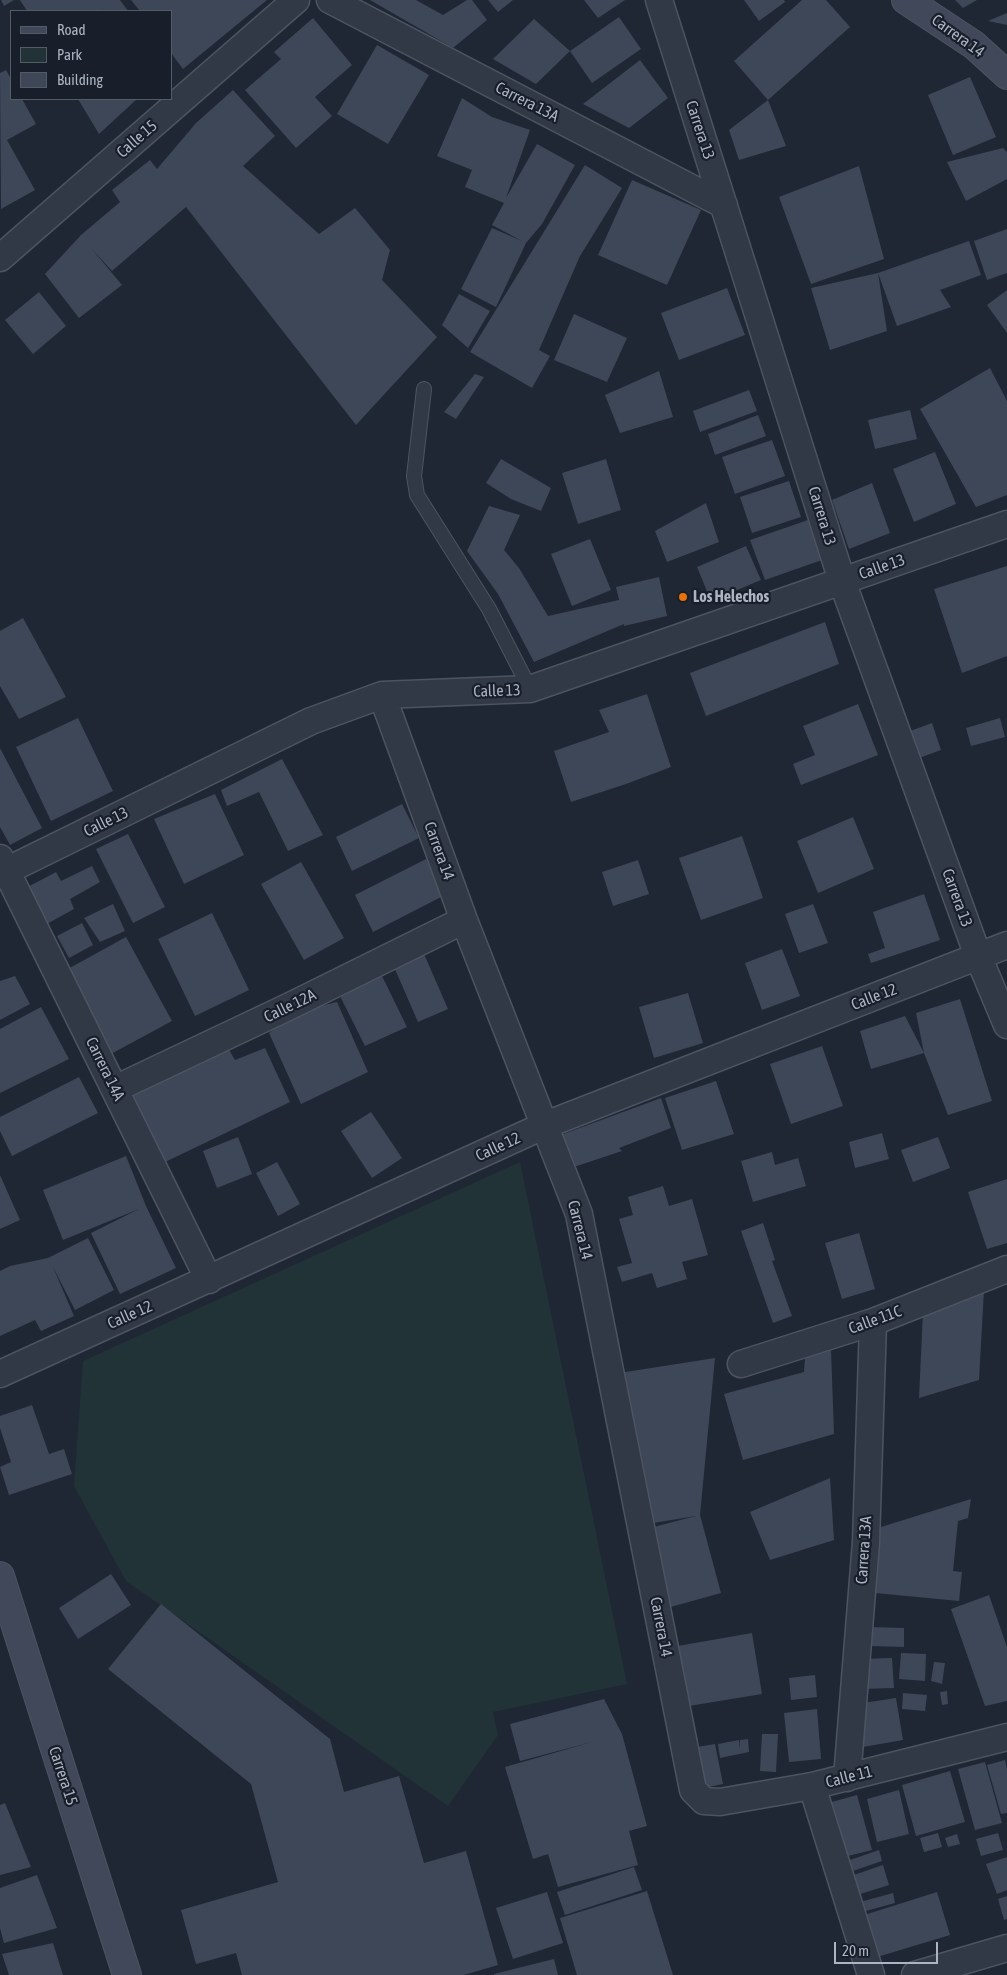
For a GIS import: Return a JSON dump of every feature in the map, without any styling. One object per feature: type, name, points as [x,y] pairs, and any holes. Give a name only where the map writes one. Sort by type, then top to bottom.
[{"type":"street","name":"Calle 15","points":[[0,258],[296,0]]},
{"type":"street","name":"Carrera 13A","points":[[330,0],[724,204]]},
{"type":"street","name":"Carrera 13","points":[[659,0],[842,581],[978,956],[1007,1025]]},
{"type":"street","name":"Carrera 14","points":[[906,0],[974,45],[1007,75]]},
{"type":"street","name":"Calle 13","points":[[2,868],[311,721],[382,695],[530,690],[1007,524]]},
{"type":"street","name":"Carrera 14","points":[[382,695],[464,920],[579,1214],[693,1790]]},
{"type":"street","name":"Carrera 14A","points":[[2,868],[115,1089],[209,1280]]},
{"type":"street","name":"Calle 12A","points":[[115,1089],[288,1007],[464,920]]},
{"type":"street","name":"Calle 12","points":[[0,1374],[544,1126],[1007,945]]},
{"type":"street","name":"Calle 11C","points":[[741,1364],[873,1322],[1007,1269]]},
{"type":"street","name":"Carrera 13A","points":[[846,1778],[866,1542],[873,1322]]},
{"type":"street","name":"Carrera 15","points":[[0,1576],[126,1975]]},
{"type":"street","name":"Calle 11","points":[[693,1790],[704,1801],[720,1802],[812,1786],[1007,1737]]},
{"type":"street","points":[[812,1786],[871,1975]]},
{"type":"street","points":[[915,1975],[1007,1948]]},
{"type":"lane","points":[[424,389],[414,476],[417,495],[489,609],[530,690]]},
{"type":"green space","points":[[520,1162],[627,1684],[493,1712],[498,1735],[448,1806],[126,1581],[74,1486],[83,1361]]},
{"type":"building","points":[[1,0],[14,0],[4,6]]},
{"type":"building","points":[[20,0],[120,0],[127,10],[102,9],[26,10]]},
{"type":"building","points":[[131,0],[267,0],[183,69],[172,54],[172,10],[139,10]]},
{"type":"building","points":[[370,0],[416,0],[443,15],[467,0],[472,0],[487,20],[453,48]]},
{"type":"building","points":[[488,0],[513,0],[498,12]]},
{"type":"building","points":[[584,0],[625,0],[598,18]]},
{"type":"building","points":[[744,0],[784,0],[785,2],[759,21]]},
{"type":"building","points":[[802,0],[826,0],[850,27],[768,100],[734,61]]},
{"type":"building","points":[[955,0],[977,0],[963,8]]},
{"type":"building","points":[[1007,13],[1007,25],[988,21]]},
{"type":"building","points":[[619,17],[641,49],[592,83],[570,51]]},
{"type":"building","points":[[313,18],[352,65],[315,97],[332,116],[296,148],[245,90],[281,59],[274,52]]},
{"type":"building","points":[[534,19],[570,51],[536,84],[493,59]]},
{"type":"building","points":[[377,45],[429,75],[388,144],[337,114]]},
{"type":"building","points":[[640,60],[668,98],[629,128],[583,104]]},
{"type":"building","points":[[6,70],[10,77],[10,100],[23,100],[36,124],[7,140],[35,190],[1,209],[0,73]]},
{"type":"building","points":[[970,77],[996,137],[953,155],[928,95]]},
{"type":"building","points":[[233,90],[275,136],[243,166],[319,234],[355,208],[390,250],[382,280],[437,337],[356,425],[186,207],[112,271],[91,248],[122,285],[79,318],[45,274],[81,235],[120,202],[112,190],[150,160],[157,169],[196,123]]},
{"type":"building","points":[[462,98],[492,117],[530,130],[506,198],[537,144],[575,165],[542,224],[526,243],[496,307],[461,289],[492,228],[522,241],[492,225],[504,203],[465,187],[472,170],[437,156]]},
{"type":"building","points":[[79,100],[136,100],[99,134]]},
{"type":"building","points":[[768,100],[786,146],[739,160],[729,130]]},
{"type":"building","points":[[1003,148],[1007,152],[1007,179],[966,201],[947,162]]},
{"type":"building","points":[[585,165],[622,188],[580,256],[539,350],[550,356],[532,388],[470,352]]},
{"type":"building","points":[[859,166],[884,259],[811,284],[779,197]]},
{"type":"building","points":[[632,180],[701,210],[667,285],[598,255]]},
{"type":"building","points":[[1007,229],[1007,273],[987,280],[974,241]]},
{"type":"building","points":[[969,241],[981,275],[940,290],[951,307],[897,326],[878,273]]},
{"type":"building","points":[[878,273],[887,331],[830,350],[811,288]]},
{"type":"building","points":[[727,288],[745,335],[679,360],[661,313]]},
{"type":"building","points":[[1007,290],[1007,333],[987,305]]},
{"type":"building","points":[[39,292],[66,326],[33,354],[5,320]]},
{"type":"building","points":[[459,294],[490,311],[468,348],[442,325]]},
{"type":"building","points":[[574,314],[627,338],[607,382],[554,360]]},
{"type":"building","points":[[990,368],[1007,401],[1007,495],[976,507],[920,409]]},
{"type":"building","points":[[659,371],[673,417],[620,433],[605,395]]},
{"type":"building","points":[[475,374],[484,377],[456,419],[444,412]]},
{"type":"building","points":[[749,390],[757,411],[700,432],[693,411]]},
{"type":"building","points":[[910,410],[917,439],[875,449],[868,420]]},
{"type":"building","points":[[758,415],[766,436],[715,455],[708,434]]},
{"type":"building","points":[[772,440],[785,476],[735,494],[722,457]]},
{"type":"building","points":[[935,452],[956,504],[914,522],[893,469]]},
{"type":"building","points":[[501,459],[551,488],[541,511],[511,499],[486,483]]},
{"type":"building","points":[[606,459],[621,510],[578,524],[562,473]]},
{"type":"building","points":[[789,481],[801,517],[752,533],[740,497]]},
{"type":"building","points":[[872,483],[890,533],[849,549],[832,500]]},
{"type":"building","points":[[706,503],[719,542],[667,562],[655,531]]},
{"type":"building","points":[[489,506],[520,515],[504,550],[519,568],[548,616],[619,600],[616,587],[659,577],[667,616],[624,626],[624,624],[534,662],[498,594],[467,551]]},
{"type":"building","points":[[808,520],[822,560],[765,580],[750,540]]},
{"type":"building","points":[[590,539],[611,590],[572,606],[551,554]]},
{"type":"building","points":[[746,546],[761,580],[711,601],[697,567]]},
{"type":"building","points":[[1007,566],[1007,656],[962,673],[934,589]]},
{"type":"building","points":[[23,618],[66,697],[19,719],[0,686],[0,631]]},
{"type":"building","points":[[825,622],[839,664],[706,716],[690,673]]},
{"type":"building","points":[[647,694],[671,767],[571,802],[554,751],[609,732],[599,710]]},
{"type":"building","points":[[858,704],[878,755],[801,785],[793,764],[815,755],[803,726]]},
{"type":"building","points":[[78,718],[113,791],[51,821],[16,747]]},
{"type":"building","points":[[1000,718],[1005,737],[971,746],[966,728]]},
{"type":"building","points":[[932,723],[941,750],[911,761],[902,734]]},
{"type":"building","points":[[0,748],[42,828],[10,845],[0,827]]},
{"type":"building","points":[[282,759],[323,835],[288,851],[259,792],[227,806],[221,790]]},
{"type":"building","points":[[215,794],[244,855],[184,884],[154,819]]},
{"type":"building","points":[[402,804],[419,838],[352,871],[336,837]]},
{"type":"building","points":[[853,817],[874,869],[818,893],[797,841]]},
{"type":"building","points":[[128,834],[165,907],[133,923],[96,849]]},
{"type":"building","points":[[742,836],[763,898],[701,920],[679,858]]},
{"type":"building","points":[[426,859],[445,895],[373,932],[355,895]]},
{"type":"building","points":[[638,860],[649,894],[613,906],[602,872]]},
{"type":"building","points":[[301,862],[344,938],[304,960],[261,884]]},
{"type":"building","points":[[92,866],[100,882],[70,899],[74,909],[43,926],[24,889],[56,872],[61,881]]},
{"type":"building","points":[[924,894],[940,940],[871,963],[868,954],[885,948],[873,912]]},
{"type":"building","points":[[113,904],[125,931],[100,942],[84,918]]},
{"type":"building","points":[[813,904],[828,943],[799,953],[785,914]]},
{"type":"building","points":[[212,913],[249,990],[195,1016],[158,939]]},
{"type":"building","points":[[82,923],[93,945],[69,958],[57,936]]},
{"type":"building","points":[[126,937],[172,1021],[111,1054],[66,970]]},
{"type":"building","points":[[782,949],[800,996],[762,1010],[745,963]]},
{"type":"building","points":[[424,954],[448,1009],[418,1022],[394,967]]},
{"type":"building","points":[[15,976],[30,1004],[0,1020],[0,981]]},
{"type":"building","points":[[382,976],[407,1027],[365,1046],[340,996]]},
{"type":"building","points":[[688,993],[703,1043],[654,1058],[639,1007]]},
{"type":"building","points":[[960,999],[992,1101],[948,1115],[924,1053],[916,1013]]},
{"type":"building","points":[[337,1002],[368,1072],[301,1104],[269,1033],[296,1012]]},
{"type":"building","points":[[41,1007],[69,1059],[0,1093],[0,1029]]},
{"type":"building","points":[[905,1016],[924,1053],[871,1069],[860,1031]]},
{"type":"building","points":[[225,1043],[235,1060],[265,1048],[290,1102],[159,1165],[124,1091]]},
{"type":"building","points":[[822,1046],[843,1106],[791,1124],[770,1064]]},
{"type":"building","points":[[79,1077],[98,1113],[12,1156],[0,1131],[0,1117]]},
{"type":"building","points":[[716,1081],[734,1134],[682,1150],[665,1098]]},
{"type":"building","points":[[661,1098],[671,1128],[619,1148],[622,1151],[568,1169],[558,1136]]},
{"type":"building","points":[[371,1112],[402,1158],[372,1178],[341,1131]]},
{"type":"building","points":[[882,1133],[889,1159],[855,1168],[849,1142]]},
{"type":"building","points":[[238,1137],[252,1174],[217,1188],[203,1151]]},
{"type":"building","points":[[938,1137],[950,1168],[913,1182],[901,1150]]},
{"type":"building","points":[[772,1152],[775,1165],[798,1158],[806,1186],[753,1202],[741,1161]]},
{"type":"building","points":[[126,1156],[146,1206],[176,1268],[120,1294],[91,1233],[139,1209],[63,1240],[43,1190]]},
{"type":"building","points":[[277,1162],[300,1204],[278,1216],[256,1173]]},
{"type":"building","points":[[0,1175],[20,1220],[0,1229]]},
{"type":"building","points":[[1007,1179],[1007,1243],[987,1249],[968,1192]]},
{"type":"building","points":[[663,1186],[669,1206],[692,1199],[708,1255],[682,1262],[687,1279],[657,1288],[652,1273],[622,1282],[617,1267],[632,1263],[619,1219],[633,1215],[628,1197]]},
{"type":"building","points":[[763,1223],[775,1260],[772,1261],[792,1316],[773,1323],[741,1231]]},
{"type":"building","points":[[859,1233],[875,1289],[842,1299],[825,1243]]},
{"type":"building","points":[[88,1238],[114,1290],[75,1310],[53,1267],[74,1316],[41,1331],[35,1320],[0,1336],[0,1271],[10,1266],[48,1258]]},
{"type":"building","points":[[984,1290],[979,1380],[919,1398],[923,1311]]},
{"type":"building","points":[[831,1350],[834,1434],[743,1460],[724,1394],[804,1372],[805,1358]]},
{"type":"building","points":[[715,1358],[700,1515],[721,1593],[667,1608],[646,1529],[696,1516],[653,1523],[619,1373]]},
{"type":"building","points":[[32,1405],[49,1454],[64,1449],[72,1474],[9,1495],[0,1467],[11,1462],[0,1428],[0,1416]]},
{"type":"building","points":[[830,1478],[834,1540],[770,1560],[750,1512]]},
{"type":"building","points":[[971,1499],[968,1518],[958,1521],[953,1571],[962,1572],[959,1601],[875,1593],[881,1527]]},
{"type":"building","points":[[111,1574],[131,1605],[78,1639],[59,1608]]},
{"type":"building","points":[[989,1595],[1007,1647],[1007,1701],[985,1706],[951,1609]]},
{"type":"building","points":[[161,1604],[330,1739],[344,1792],[399,1776],[424,1863],[466,1851],[498,1965],[464,1975],[242,1975],[236,1953],[196,1964],[181,1910],[278,1882],[251,1784],[108,1669]]},
{"type":"building","points":[[871,1627],[904,1628],[904,1647],[870,1646]]},
{"type":"building","points":[[752,1633],[762,1694],[683,1707],[672,1647]]},
{"type":"building","points":[[901,1653],[926,1654],[925,1681],[899,1679]]},
{"type":"building","points":[[892,1658],[894,1688],[863,1689],[861,1659]]},
{"type":"building","points":[[934,1662],[945,1663],[942,1684],[931,1681]]},
{"type":"building","points":[[815,1675],[817,1697],[791,1700],[789,1678]]},
{"type":"building","points":[[947,1691],[948,1704],[942,1705],[940,1692]]},
{"type":"building","points":[[903,1693],[927,1695],[925,1711],[902,1709]]},
{"type":"building","points":[[896,1698],[903,1740],[863,1747],[856,1704]]},
{"type":"building","points":[[604,1699],[622,1734],[647,1826],[629,1831],[638,1865],[558,1887],[548,1854],[533,1859],[505,1767],[592,1742],[520,1761],[510,1724]]},
{"type":"building","points":[[817,1709],[821,1759],[789,1762],[784,1713]]},
{"type":"building","points":[[762,1734],[778,1734],[776,1772],[760,1771]]},
{"type":"building","points":[[748,1739],[749,1752],[720,1758],[718,1744],[739,1740],[740,1749],[740,1740]]},
{"type":"building","points":[[715,1744],[723,1784],[699,1789],[691,1748]]},
{"type":"building","points":[[1005,1760],[1007,1769],[1007,1813],[1001,1814],[987,1765]]},
{"type":"building","points":[[985,1762],[1002,1823],[975,1830],[958,1769]]},
{"type":"building","points":[[950,1771],[965,1822],[916,1836],[902,1785]]},
{"type":"building","points":[[899,1790],[909,1834],[877,1842],[867,1799]]},
{"type":"building","points":[[857,1795],[872,1850],[836,1859],[821,1805]]},
{"type":"building","points":[[5,1803],[31,1867],[0,1875],[0,1805]]},
{"type":"building","points":[[938,1833],[942,1847],[924,1852],[920,1838]]},
{"type":"building","points":[[998,1833],[1003,1850],[981,1856],[976,1839]]},
{"type":"building","points":[[957,1834],[960,1844],[948,1847],[945,1838]]},
{"type":"building","points":[[879,1850],[882,1861],[847,1873],[844,1862]]},
{"type":"building","points":[[1007,1857],[1007,1890],[997,1894],[986,1864]]},
{"type":"building","points":[[883,1865],[889,1885],[854,1896],[848,1877]]},
{"type":"building","points":[[634,1867],[642,1890],[565,1915],[557,1892]]},
{"type":"building","points":[[37,1875],[57,1928],[4,1943],[0,1928],[0,1888]]},
{"type":"building","points":[[647,1891],[673,1975],[577,1975],[560,1918]]},
{"type":"building","points":[[547,1892],[563,1943],[513,1959],[496,1908]]},
{"type":"building","points":[[937,1892],[950,1935],[874,1958],[861,1916]]},
{"type":"building","points":[[893,1893],[895,1903],[862,1912],[860,1902]]},
{"type":"building","points":[[1007,1896],[1007,1919],[1004,1920],[998,1899]]},
{"type":"building","points":[[53,1943],[63,1975],[9,1975],[2,1954]]},
{"type":"building","points":[[554,1959],[558,1975],[494,1975],[494,1974]]},
{"type":"place","name":"Los Helechos","points":[[683,597]]}]
